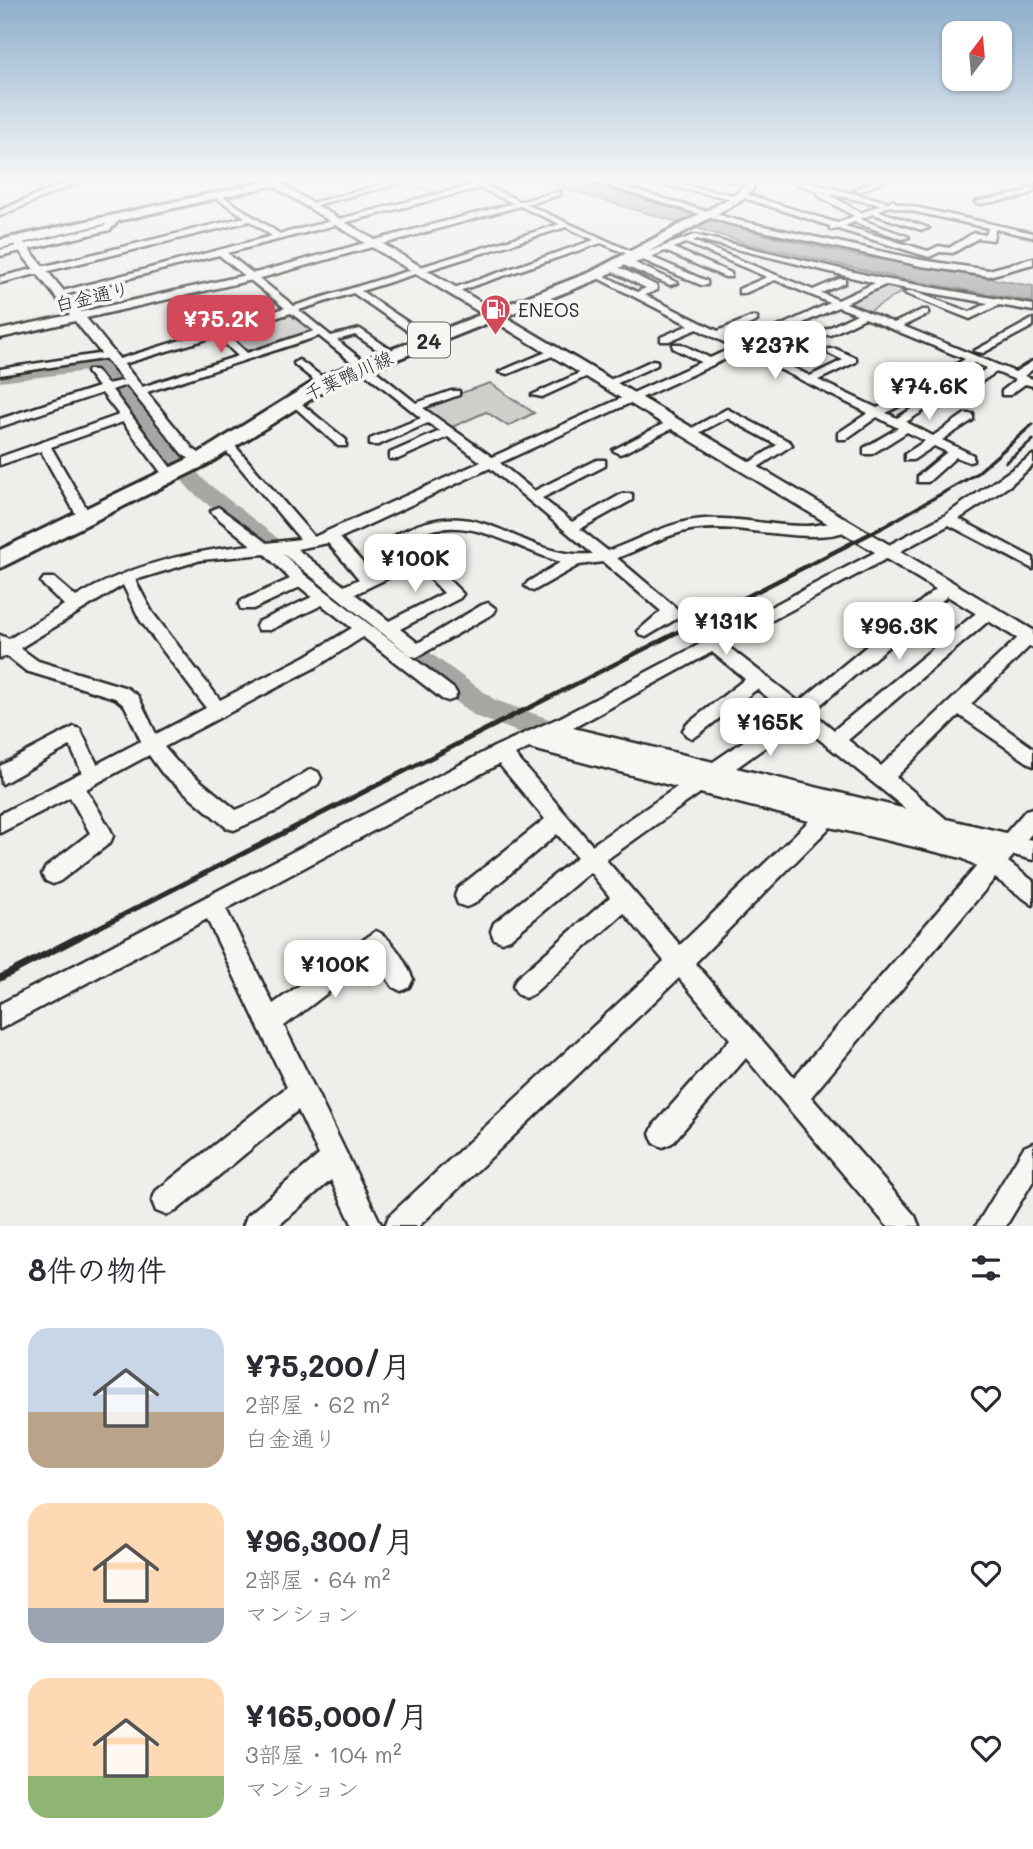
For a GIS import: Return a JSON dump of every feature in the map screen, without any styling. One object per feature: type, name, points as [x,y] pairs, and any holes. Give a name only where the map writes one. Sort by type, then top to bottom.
[{"type":"highway","points":[[0,243],[25,237]]},
{"type":"highway","points":[[0,243],[20,244],[45,237]]},
{"type":"main road","name":"千葉鴨川線","points":[[0,560],[183,469],[324,383],[681,237]]},
{"type":"street","points":[[0,280],[173,237]]},
{"type":"street","points":[[60,293],[278,237]]},
{"type":"street","points":[[362,237],[1031,639],[881,778]]},
{"type":"street","name":"白金通り","points":[[0,334],[254,277],[398,237]]},
{"type":"street","points":[[0,372],[114,359],[293,309],[526,237]]},
{"type":"street","points":[[594,237],[601,240],[622,263],[654,288],[637,295]]},
{"type":"street","points":[[622,263],[667,248],[683,237]]},
{"type":"street","points":[[691,237],[813,293],[976,355],[995,368],[1024,380]]},
{"type":"street","points":[[695,237],[882,283],[1033,308]]},
{"type":"street","points":[[798,237],[921,263],[989,273],[1033,261]]},
{"type":"street","points":[[809,240],[815,237]]},
{"type":"street","points":[[874,237],[929,254],[939,249],[950,251],[973,237]]},
{"type":"street","points":[[450,290],[601,240]]},
{"type":"street","points":[[0,253],[20,244],[188,452],[183,469],[125,417],[92,372]]},
{"type":"street","points":[[667,248],[728,275]]},
{"type":"street","points":[[221,252],[414,407],[490,462],[668,608],[670,615],[646,631]]},
{"type":"street","points":[[622,263],[673,283]]},
{"type":"street","points":[[622,263],[704,283]]},
{"type":"street","points":[[622,263],[637,295],[969,458]]},
{"type":"street","points":[[742,291],[775,277]]},
{"type":"street","points":[[794,285],[806,280]]},
{"type":"street","points":[[813,293],[842,281]]},
{"type":"street","points":[[311,778],[272,804],[234,821],[169,767],[151,744],[132,701],[121,693],[32,666],[2,647],[126,577],[201,555],[311,543],[330,536],[882,283],[970,316],[998,302]]},
{"type":"street","points":[[354,290],[429,341]]},
{"type":"street","points":[[895,326],[925,312]]},
{"type":"street","points":[[826,333],[865,314]]},
{"type":"street","points":[[710,362],[677,346],[754,318]]},
{"type":"street","points":[[938,380],[1033,322]]},
{"type":"street","points":[[665,339],[697,325]]},
{"type":"street","points":[[218,331],[245,357]]},
{"type":"street","points":[[140,391],[245,357],[327,335],[356,331],[392,355]]},
{"type":"street","points":[[809,380],[852,360],[832,351]]},
{"type":"street","points":[[504,372],[551,353]]},
{"type":"street","points":[[299,363],[324,383]]},
{"type":"street","points":[[607,384],[653,363]]},
{"type":"street","points":[[1006,393],[1024,380],[1033,364]]},
{"type":"street","points":[[977,380],[995,368]]},
{"type":"street","points":[[538,395],[586,373]]},
{"type":"street","points":[[0,424],[131,380]]},
{"type":"street","points":[[842,436],[876,413],[918,392]]},
{"type":"street","points":[[414,407],[456,393]]},
{"type":"street","points":[[868,451],[935,399]]},
{"type":"street","points":[[293,400],[342,443]]},
{"type":"street","points":[[688,433],[727,413],[786,445],[749,469]]},
{"type":"street","points":[[0,461],[125,417]]},
{"type":"street","points":[[909,457],[969,417]]},
{"type":"street","points":[[374,442],[430,418]]},
{"type":"street","points":[[619,450],[673,423]]},
{"type":"street","points":[[394,456],[449,432]]},
{"type":"street","points":[[44,446],[85,518]]},
{"type":"street","points":[[224,446],[231,449],[311,543]]},
{"type":"street","points":[[922,479],[955,452]]},
{"type":"street","points":[[0,1017],[949,519],[1004,484],[1033,459]]},
{"type":"street","points":[[533,497],[601,463]]},
{"type":"street","points":[[571,528],[627,497]]},
{"type":"street","points":[[403,503],[427,524]]},
{"type":"street","points":[[218,511],[343,593],[417,651],[488,609]]},
{"type":"street","points":[[949,519],[1033,564]]},
{"type":"street","points":[[389,628],[455,594],[400,538],[427,524],[474,523],[535,547],[578,559],[606,556],[664,531],[693,524],[829,531],[845,527]]},
{"type":"street","points":[[330,536],[370,581]]},
{"type":"street","points":[[274,548],[300,580],[448,694]]},
{"type":"street","points":[[343,593],[419,557]]},
{"type":"street","points":[[533,586],[578,559]]},
{"type":"street","points":[[126,577],[146,616],[218,711]]},
{"type":"street","points":[[247,605],[300,580]]},
{"type":"street","points":[[49,582],[75,605]]},
{"type":"street","points":[[502,931],[591,858],[799,713],[947,588]]},
{"type":"street","points":[[264,626],[323,598]]},
{"type":"street","points":[[834,741],[987,613]]},
{"type":"street","points":[[0,824],[312,661],[363,629]]},
{"type":"street","points":[[712,643],[942,826]]},
{"type":"street","points":[[692,730],[757,679]]},
{"type":"street","points":[[958,705],[1033,758]]},
{"type":"street","points":[[550,730],[1033,850]]},
{"type":"street","points":[[2,775],[74,735],[93,775]]},
{"type":"street","points":[[528,740],[827,817],[965,849],[994,864],[1033,894]]},
{"type":"street","points":[[501,752],[905,1226]]},
{"type":"street","points":[[53,874],[103,836],[74,785]]},
{"type":"street","points":[[399,1226],[679,962],[827,817]]},
{"type":"street","points":[[795,1096],[1033,817]]},
{"type":"street","points":[[466,896],[559,820]]},
{"type":"street","points":[[525,986],[625,898]]},
{"type":"street","points":[[213,907],[368,1226]]},
{"type":"street","points":[[269,1022],[376,942],[401,979]]},
{"type":"street","points":[[663,1134],[746,1039]]},
{"type":"street","points":[[166,1201],[302,1091]]},
{"type":"street","points":[[990,1226],[1033,1156]]},
{"type":"street","points":[[257,1226],[335,1159]]},
{"type":"shaded area","points":[[727,237],[776,237],[849,254],[1033,286],[1033,302],[902,279]]},
{"type":"shaded area","points":[[880,284],[903,291],[865,314],[838,303]]},
{"type":"shaded area","points":[[286,313],[294,313],[315,330],[254,352],[246,352],[227,334]]},
{"type":"shaded area","points":[[490,383],[534,413],[508,426],[486,412],[450,428],[421,407]]},
{"type":"waterway","points":[[0,377],[98,364],[157,440],[198,486],[338,598],[485,708],[570,739]]},
{"type":"railway","points":[[878,530],[976,474],[1033,424]]},
{"type":"railway","points":[[1006,462],[1033,440]]},
{"type":"railway","points":[[523,711],[881,528]]},
{"type":"railway","points":[[76,939],[526,709]]},
{"type":"railway","points":[[0,978],[79,937]]},
{"type":"place","name":"ENEOS","points":[[495,336]]}]
